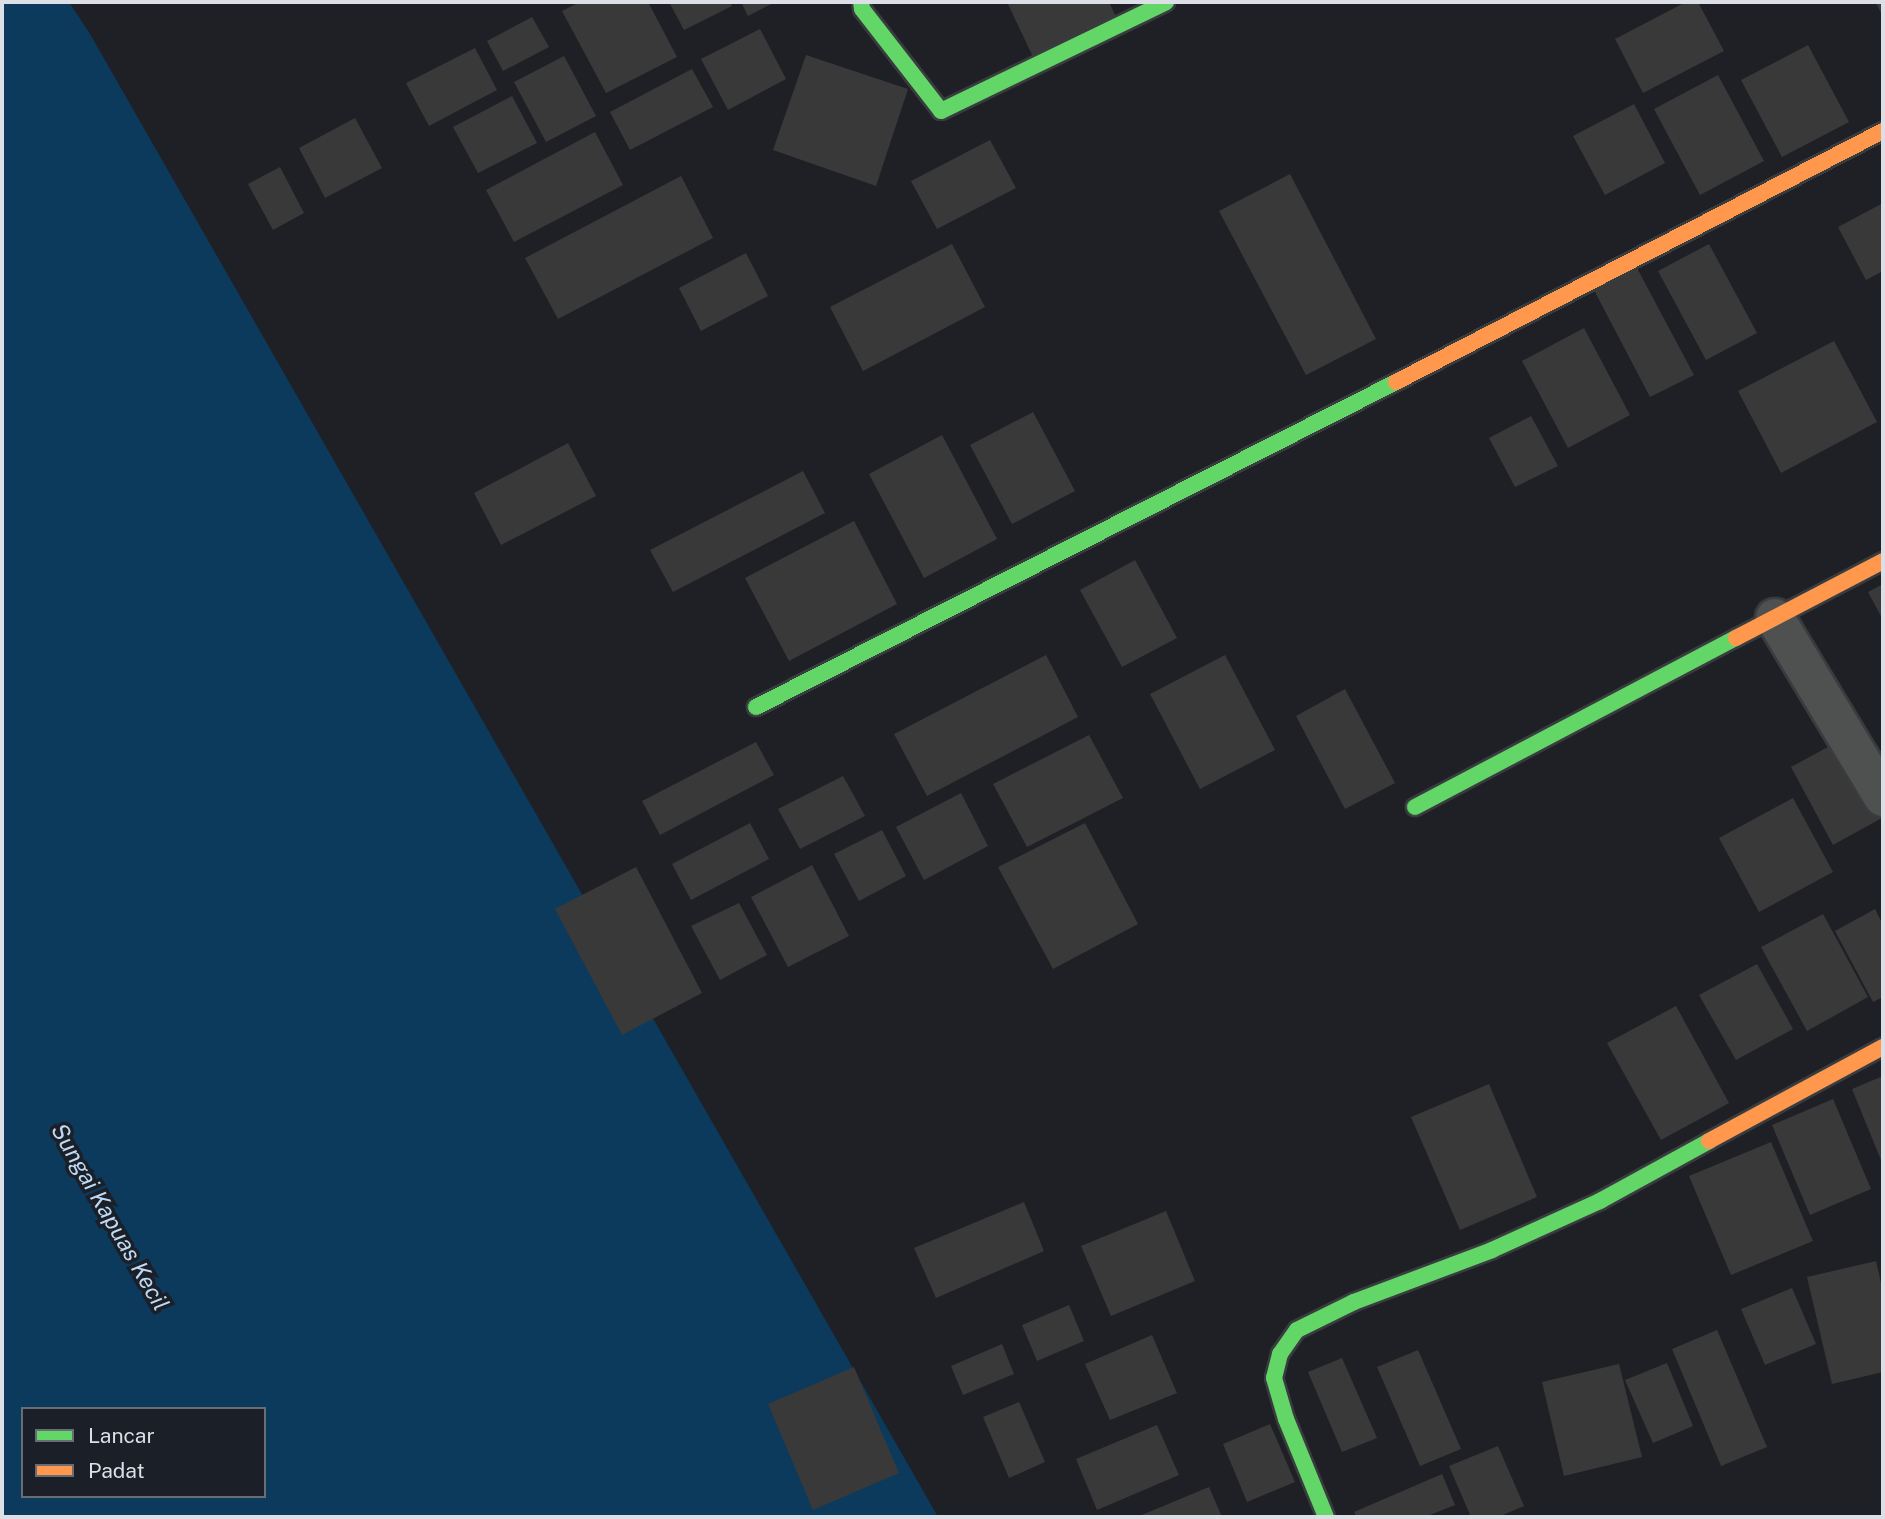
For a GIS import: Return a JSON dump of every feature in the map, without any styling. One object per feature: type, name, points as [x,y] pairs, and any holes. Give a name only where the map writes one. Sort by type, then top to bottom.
[{"type":"street","points":[[861,2],[862,9],[941,111],[1166,2]]},
{"type":"street","points":[[755,707],[1023,569],[1305,429],[1883,131]]},
{"type":"street","points":[[1415,807],[1883,561]]},
{"type":"street","points":[[1775,618],[1883,797]]},
{"type":"street","points":[[1326,1517],[1286,1419],[1274,1378],[1280,1354],[1297,1330],[1354,1302],[1492,1250],[1600,1201],[1883,1047]]},
{"type":"water","name":"Sungai Kapuas Kecil","points":[[2,2],[69,2],[90,34],[938,1517],[2,1517]]},
{"type":"building","points":[[580,2],[648,2],[677,57],[606,93],[562,11]]},
{"type":"building","points":[[669,2],[730,2],[732,6],[684,30]]},
{"type":"building","points":[[741,2],[775,2],[748,16]]},
{"type":"building","points":[[1007,2],[1109,2],[1117,19],[1034,59]]},
{"type":"building","points":[[1686,2],[1698,2],[1724,51],[1643,93],[1615,39]]},
{"type":"building","points":[[1883,2],[1883,17],[1876,3]]},
{"type":"building","points":[[532,17],[549,47],[503,71],[487,41]]},
{"type":"building","points":[[760,29],[786,79],[728,110],[701,59]]},
{"type":"building","points":[[1808,45],[1849,122],[1782,157],[1741,80]]},
{"type":"building","points":[[475,48],[497,90],[429,126],[406,83]]},
{"type":"building","points":[[806,55],[908,89],[876,186],[773,150]]},
{"type":"building","points":[[564,56],[596,116],[546,142],[514,82]]},
{"type":"building","points":[[692,69],[713,107],[630,150],[610,112]]},
{"type":"building","points":[[1718,75],[1764,161],[1700,195],[1654,109]]},
{"type":"building","points":[[512,96],[537,143],[478,173],[453,127]]},
{"type":"building","points":[[1634,104],[1665,163],[1605,195],[1573,136]]},
{"type":"building","points":[[355,118],[382,168],[325,198],[299,148]]},
{"type":"building","points":[[595,132],[623,185],[514,242],[486,190]]},
{"type":"building","points":[[990,140],[1016,188],[937,229],[911,181]]},
{"type":"building","points":[[280,167],[304,213],[273,230],[248,184]]},
{"type":"building","points":[[1290,174],[1376,339],[1306,375],[1219,211]]},
{"type":"building","points":[[681,176],[713,238],[558,319],[525,258]]},
{"type":"building","points":[[1883,203],[1883,271],[1866,280],[1838,227]]},
{"type":"building","points":[[952,244],[985,307],[863,371],[830,307]]},
{"type":"building","points":[[1709,244],[1757,333],[1706,360],[1658,271]]},
{"type":"building","points":[[746,253],[768,296],[701,331],[679,288]]},
{"type":"building","points":[[1637,268],[1694,375],[1650,397],[1594,290]]},
{"type":"building","points":[[1584,328],[1630,415],[1568,448],[1522,361]]},
{"type":"building","points":[[1834,341],[1877,422],[1781,473],[1738,391]]},
{"type":"building","points":[[1033,412],[1075,491],[1012,524],[970,445]]},
{"type":"building","points":[[1531,416],[1558,466],[1515,487],[1489,438]]},
{"type":"building","points":[[942,435],[997,539],[924,578],[869,474]]},
{"type":"building","points":[[568,443],[596,496],[501,545],[474,493]]},
{"type":"building","points":[[803,471],[825,513],[673,592],[650,550]]},
{"type":"building","points":[[854,521],[897,604],[789,661],[745,578]]},
{"type":"building","points":[[1135,560],[1177,638],[1122,667],[1080,590]]},
{"type":"building","points":[[1883,584],[1883,620],[1868,592]]},
{"type":"building","points":[[1046,655],[1078,717],[927,796],[894,734]]},
{"type":"building","points":[[1225,655],[1275,750],[1200,789],[1150,694]]},
{"type":"building","points":[[1345,689],[1395,783],[1345,809],[1296,716]]},
{"type":"building","points":[[1089,735],[1123,798],[1027,847],[993,784]]},
{"type":"building","points":[[1839,741],[1882,818],[1833,845],[1791,767]]},
{"type":"building","points":[[756,742],[774,775],[660,835],[642,801]]},
{"type":"building","points":[[843,776],[865,816],[800,849],[778,809]]},
{"type":"building","points":[[961,793],[988,846],[924,880],[896,827]]},
{"type":"building","points":[[1793,798],[1833,872],[1759,912],[1719,838]]},
{"type":"building","points":[[750,823],[769,859],[691,900],[672,864]]},
{"type":"building","points":[[1085,823],[1138,924],[1053,969],[998,867]]},
{"type":"building","points":[[882,830],[906,876],[859,901],[834,854]]},
{"type":"building","points":[[812,865],[849,936],[788,967],[751,897]]},
{"type":"building","points":[[636,867],[702,993],[622,1035],[555,909]]},
{"type":"building","points":[[739,903],[767,955],[720,980],[691,926]]},
{"type":"building","points":[[1875,909],[1883,925],[1883,997],[1873,1002],[1835,931]]},
{"type":"building","points":[[1823,914],[1868,997],[1807,1031],[1761,947]]},
{"type":"building","points":[[1757,964],[1793,1029],[1736,1060],[1699,995]]},
{"type":"building","points":[[1676,1006],[1729,1103],[1661,1140],[1607,1043]]},
{"type":"building","points":[[1883,1076],[1883,1165],[1852,1089]]},
{"type":"building","points":[[1489,1084],[1537,1197],[1460,1230],[1411,1117]]},
{"type":"building","points":[[1833,1099],[1871,1189],[1810,1215],[1772,1125]]},
{"type":"building","points":[[1771,1142],[1813,1241],[1731,1275],[1689,1176]]},
{"type":"building","points":[[1024,1202],[1044,1251],[936,1298],[914,1248]]},
{"type":"building","points":[[1166,1211],[1195,1281],[1111,1316],[1081,1246]]},
{"type":"building","points":[[1876,1261],[1883,1292],[1883,1372],[1832,1384],[1807,1277]]},
{"type":"building","points":[[1792,1288],[1816,1344],[1765,1365],[1741,1309]]},
{"type":"building","points":[[1069,1305],[1084,1341],[1037,1361],[1022,1325]]},
{"type":"building","points":[[1717,1330],[1767,1447],[1721,1466],[1672,1349]]},
{"type":"building","points":[[1152,1335],[1177,1393],[1110,1420],[1085,1364]]},
{"type":"building","points":[[1002,1344],[1014,1374],[963,1395],[951,1366]]},
{"type":"building","points":[[1418,1350],[1461,1449],[1420,1466],[1377,1367]]},
{"type":"building","points":[[1342,1358],[1377,1438],[1342,1452],[1308,1372]]},
{"type":"building","points":[[1667,1363],[1693,1426],[1653,1443],[1625,1380]]},
{"type":"building","points":[[1619,1364],[1642,1457],[1564,1476],[1542,1382]]},
{"type":"building","points":[[854,1367],[899,1473],[813,1510],[768,1404]]},
{"type":"building","points":[[1019,1402],[1045,1462],[1009,1478],[983,1417]]},
{"type":"building","points":[[1270,1424],[1295,1482],[1247,1502],[1223,1444]]},
{"type":"building","points":[[1157,1425],[1179,1475],[1097,1510],[1076,1459]]},
{"type":"building","points":[[1498,1446],[1524,1506],[1498,1517],[1471,1517],[1449,1466]]},
{"type":"building","points":[[1442,1474],[1455,1505],[1425,1517],[1357,1517],[1354,1512]]},
{"type":"building","points":[[1209,1487],[1222,1517],[1137,1517]]},
{"type":"traffic: fast","points":[[861,2],[862,9],[941,111],[1166,2]]},
{"type":"traffic: fast","points":[[756,707],[1396,382]]},
{"type":"traffic: fast","points":[[1415,807],[1736,638]]},
{"type":"traffic: fast","points":[[1326,1517],[1286,1419],[1274,1378],[1280,1354],[1297,1330],[1354,1302],[1492,1250],[1600,1201],[1709,1141]]},
{"type":"traffic: slow","points":[[1396,382],[1883,131]]},
{"type":"traffic: slow","points":[[1736,638],[1883,561]]},
{"type":"traffic: slow","points":[[1709,1141],[1883,1047]]}]
